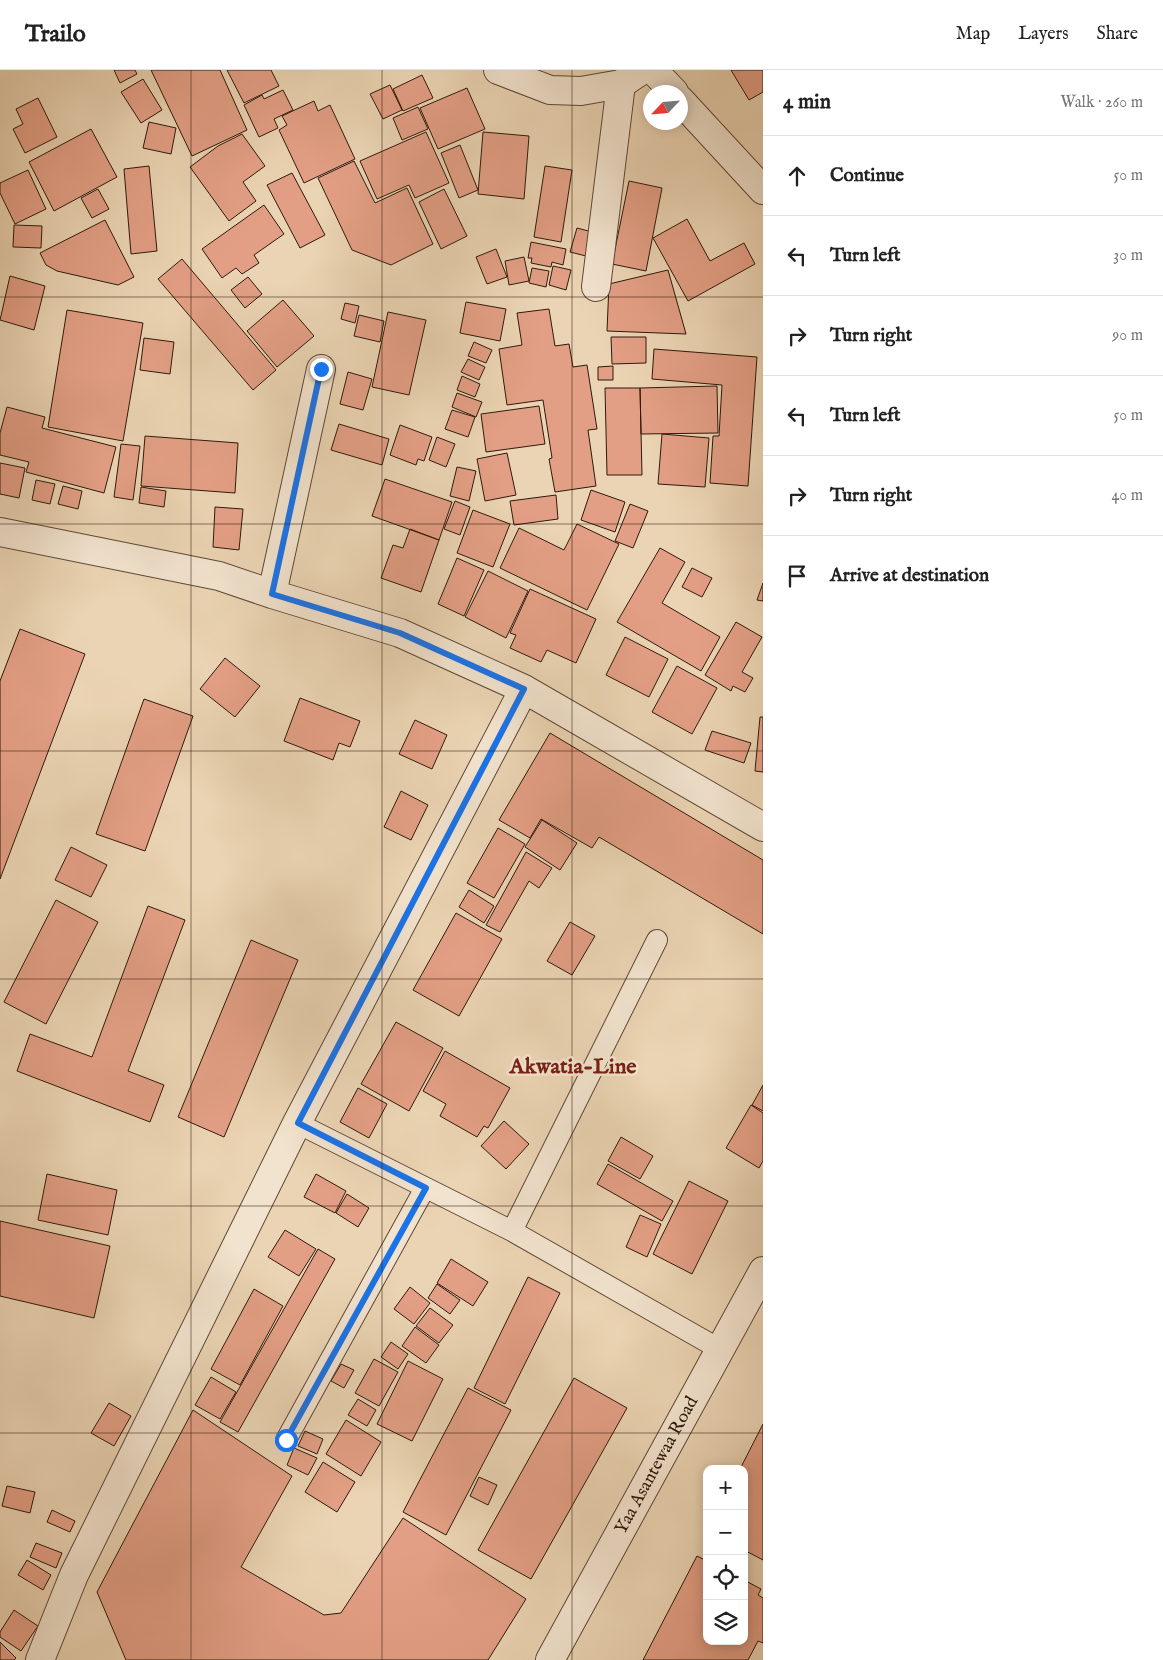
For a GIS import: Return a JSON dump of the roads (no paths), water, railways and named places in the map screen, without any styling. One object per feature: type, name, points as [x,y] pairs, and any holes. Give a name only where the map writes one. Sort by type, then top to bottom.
[{"type":"street","points":[[498,70],[550,90],[581,91],[632,77],[596,286]]},
{"type":"street","points":[[653,70],[667,85]]},
{"type":"street","points":[[688,109],[763,190]]},
{"type":"street","points":[[272,594],[321,369]]},
{"type":"street","points":[[0,532],[219,576],[400,633],[524,689],[763,827]]},
{"type":"street","points":[[40,1660],[74,1575],[298,1123],[524,689]]},
{"type":"street","name":"Yaa Asantewaa Road","points":[[550,1660],[763,1271]]},
{"type":"lane","points":[[512,1231],[657,940]]},
{"type":"lane","points":[[298,1123],[512,1231],[721,1350]]},
{"type":"lane","points":[[286,1440],[426,1188]]},
{"type":"district","name":"Akwatia-Line","points":[[573,1067]]}]
